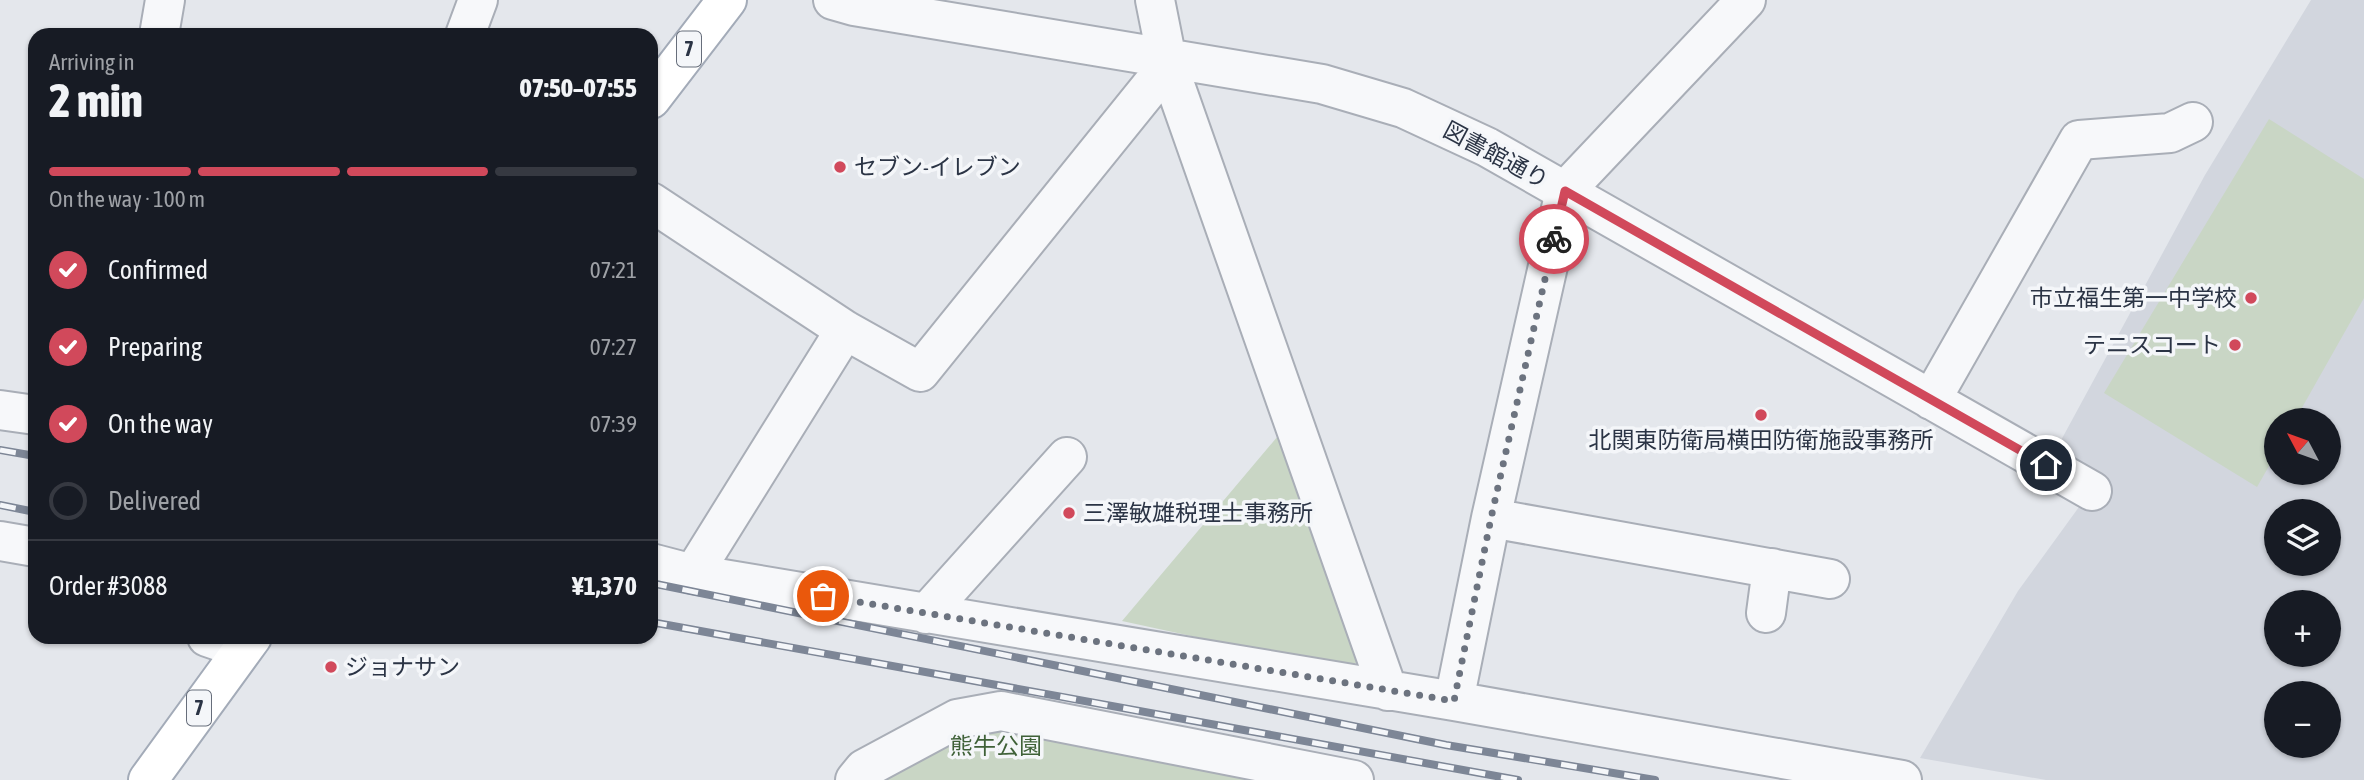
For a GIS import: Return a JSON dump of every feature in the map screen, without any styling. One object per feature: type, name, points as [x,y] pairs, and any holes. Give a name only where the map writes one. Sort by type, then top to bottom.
[{"type":"main road","name":"7","points":[[658,90],[727,0]]},
{"type":"main road","name":"7","points":[[148,780],[232,644]]},
{"type":"street","points":[[160,28],[165,0]]},
{"type":"street","points":[[468,28],[478,0]]},
{"type":"street","name":"図書館通り","points":[[833,0],[854,6],[1166,61],[1322,84],[1402,108],[1487,147],[2092,491]]},
{"type":"street","points":[[1155,0],[1166,61],[1388,691]]},
{"type":"street","points":[[1454,701],[1491,518],[1565,191],[1746,0]]},
{"type":"street","points":[[658,207],[845,330],[920,372],[1166,61]]},
{"type":"street","points":[[1931,400],[2079,140],[2170,133],[2193,122]]},
{"type":"street","points":[[693,575],[845,330]]},
{"type":"street","points":[[0,410],[28,414]]},
{"type":"street","points":[[926,614],[1067,457]]},
{"type":"street","points":[[1491,518],[1830,579]]},
{"type":"street","points":[[0,541],[28,546]]},
{"type":"street","points":[[658,565],[693,575],[1454,701],[1902,780]]},
{"type":"street","points":[[1766,613],[1772,568]]},
{"type":"street","points":[[855,780],[864,769],[957,719],[1001,711],[1354,780]]},
{"type":"shaded area","name":"市立福生第一中学校","points":[[2311,0],[2364,0],[2364,780],[2046,780],[1920,758],[2018,591],[2100,478],[2059,444],[2205,175]]},
{"type":"green space","name":"テニスコート","points":[[2269,119],[2364,179],[2364,298],[2302,408],[2264,408],[2264,475],[2257,487],[2104,393]]},
{"type":"green space","points":[[1283,430],[1363,656],[1348,670],[1122,621]]},
{"type":"green space","name":"熊牛公園","points":[[944,716],[1279,780],[881,780]]},
{"type":"railway","points":[[0,450],[28,455]]},
{"type":"railway","points":[[0,505],[28,511]]},
{"type":"railway","points":[[658,584],[1446,745],[1655,780]]},
{"type":"railway","points":[[658,623],[1518,780]]},
{"type":"way so far","points":[[823,596],[1454,701],[1491,518],[1554,239]]},
{"type":"place","name":"セブン-イレブン","points":[[840,167]]},
{"type":"place","name":"市立福生第一中学校","points":[[2251,298]]},
{"type":"place","name":"テニスコート","points":[[2235,345]]},
{"type":"place","name":"北関東防衛局横田防衛施設事務所","points":[[1761,415]]},
{"type":"place","name":"三澤敏雄税理士事務所","points":[[1069,513]]},
{"type":"place","name":"ジョナサン","points":[[331,667]]},
{"type":"route","points":[[1554,239],[1565,191],[2046,465]]}]
